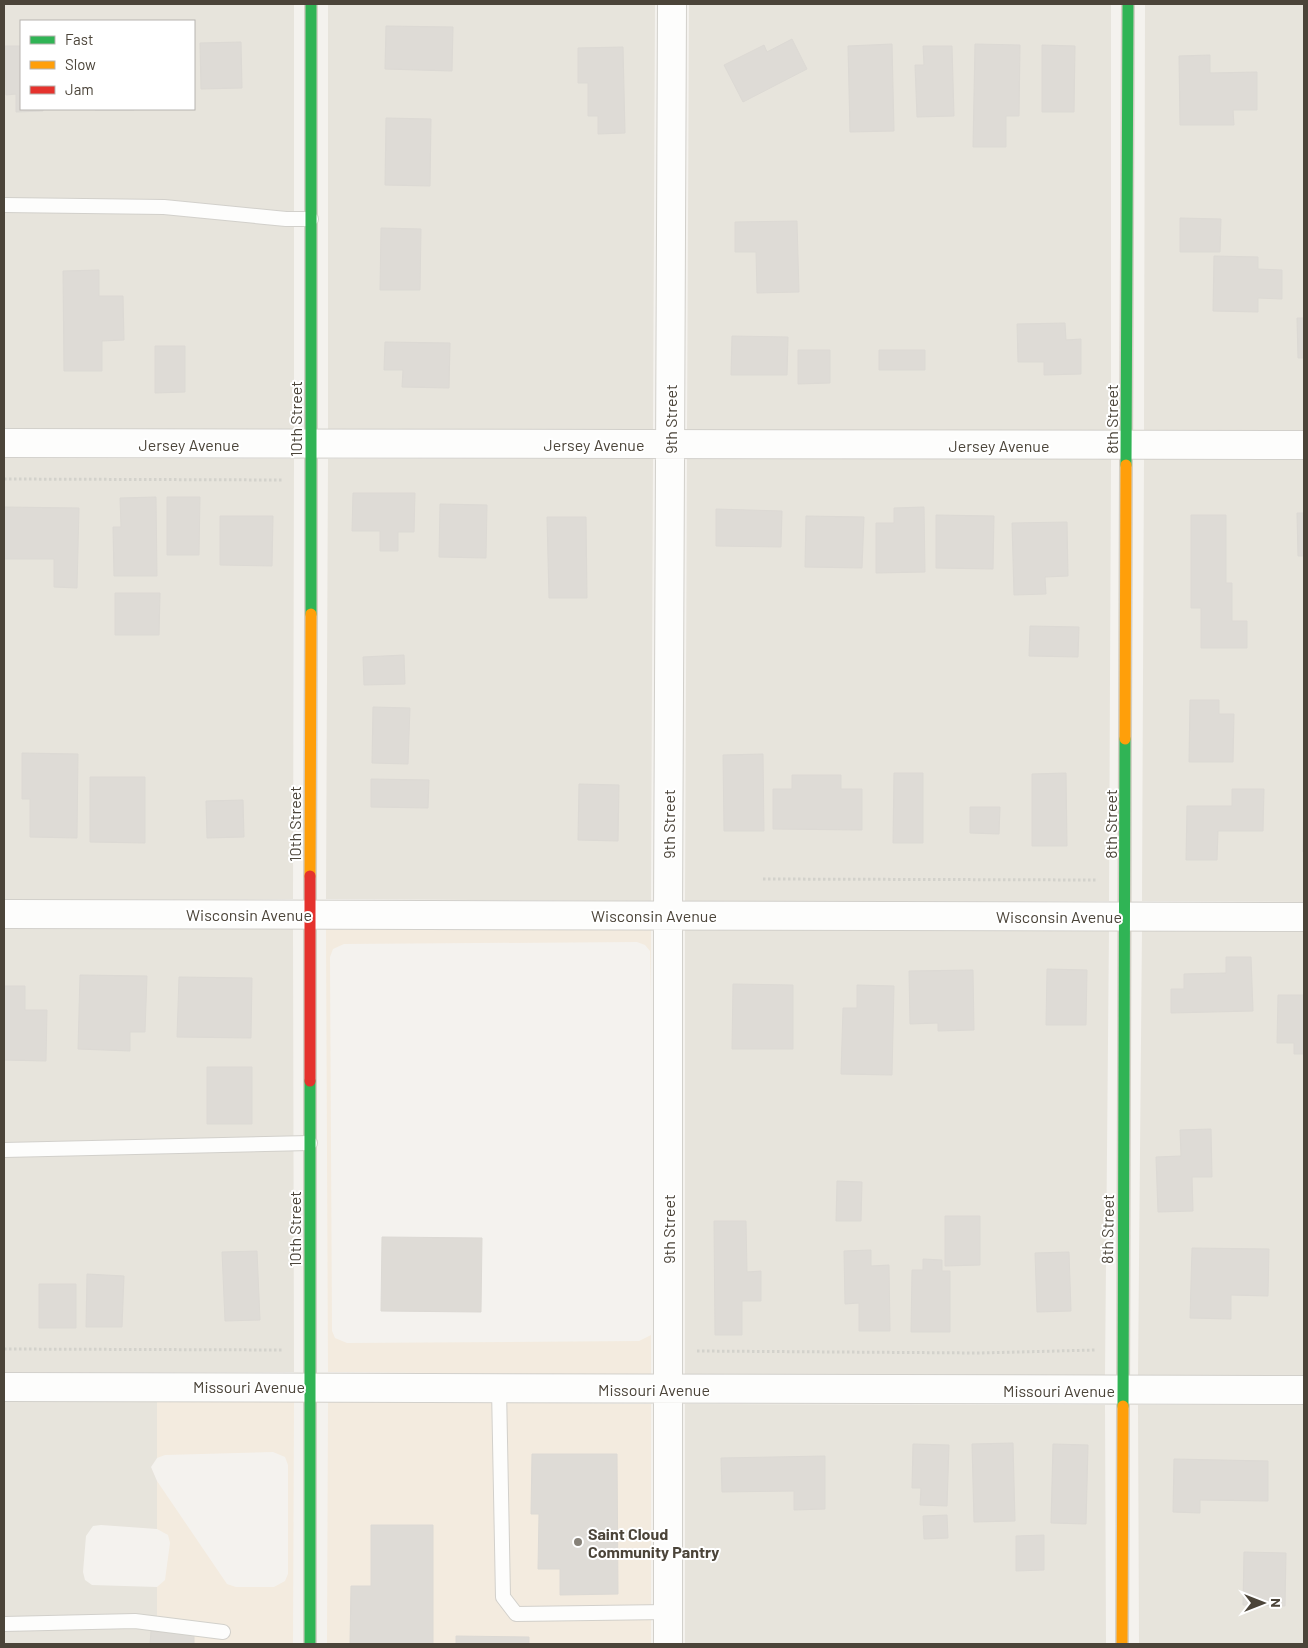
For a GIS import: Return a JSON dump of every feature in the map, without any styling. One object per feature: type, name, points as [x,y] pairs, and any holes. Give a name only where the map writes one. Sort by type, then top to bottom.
[{"type":"street","name":"10th Street","points":[[310,1644],[311,4]]},
{"type":"street","name":"9th Street","points":[[668,1644],[668,916],[672,4]]},
{"type":"street","name":"8th Street","points":[[1122,1644],[1128,445],[1128,4]]},
{"type":"street","name":"Jersey Avenue","points":[[4,444],[1304,445]]},
{"type":"street","name":"Wisconsin Avenue","points":[[4,914],[1304,917]]},
{"type":"street","name":"Missouri Avenue","points":[[4,1387],[311,1386],[1122,1391],[1304,1390]]},
{"type":"lane","points":[[4,205],[164,207],[286,219],[311,219]]},
{"type":"lane","points":[[4,1150],[310,1143]]},
{"type":"lane","points":[[500,1388],[503,1598],[516,1614],[668,1612]]},
{"type":"lane","points":[[4,1624],[135,1621],[222,1632]]},
{"type":"path","points":[[4,479],[291,480]]},
{"type":"path","points":[[763,880],[1126,879]]},
{"type":"path","points":[[4,1349],[282,1350]]},
{"type":"path","points":[[696,1350],[979,1353],[1122,1349]]},
{"type":"shaded area","points":[[4,4],[294,4],[294,429],[4,429]]},
{"type":"shaded area","points":[[328,4],[655,4],[653,430],[328,429]]},
{"type":"shaded area","points":[[689,4],[1111,4],[1111,430],[687,430]]},
{"type":"shaded area","points":[[1145,4],[1304,4],[1304,431],[1144,430]]},
{"type":"shaded area","points":[[4,458],[294,459],[293,899],[4,900]]},
{"type":"shaded area","points":[[328,459],[653,459],[651,901],[326,899]]},
{"type":"shaded area","points":[[687,459],[1111,459],[1109,901],[685,901]]},
{"type":"shaded area","points":[[1144,459],[1304,460],[1304,902],[1142,901]]},
{"type":"shaded area","points":[[4,929],[293,929],[294,1372],[4,1372]]},
{"type":"shaded area","points":[[326,929],[651,930],[651,997],[650,951],[645,945],[637,942],[344,944],[333,949],[330,957],[332,1331],[335,1338],[347,1343],[639,1341],[651,1335],[651,1375],[328,1372]]},
{"type":"shaded area","points":[[685,930],[1109,930],[1105,1375],[685,1375]]},
{"type":"shaded area","points":[[1142,930],[1304,932],[1304,1375],[1138,1375]]},
{"type":"shaded area","points":[[4,1401],[157,1401],[157,1458],[151,1467],[157,1481],[157,1529],[93,1526],[86,1536],[83,1572],[85,1580],[92,1585],[157,1587],[157,1644],[4,1644]]},
{"type":"shaded area","points":[[157,1401],[294,1401],[293,1644],[157,1644],[157,1587],[165,1580],[170,1543],[168,1535],[157,1529],[157,1481],[227,1584],[236,1587],[274,1587],[285,1581],[288,1574],[288,1465],[285,1457],[273,1452],[165,1455],[157,1458]]},
{"type":"shaded area","points":[[328,1401],[651,1404],[651,1644],[327,1644]]},
{"type":"shaded area","points":[[685,1404],[1105,1405],[1106,1644],[685,1644]]},
{"type":"shaded area","points":[[1138,1405],[1304,1405],[1304,1644],[1139,1644]]},
{"type":"building","points":[[386,26],[453,27],[452,71],[385,69]]},
{"type":"building","points":[[792,39],[807,69],[743,102],[724,65],[764,45],[767,52]]},
{"type":"building","points":[[241,42],[242,88],[201,89],[200,43]]},
{"type":"building","points":[[892,44],[894,131],[850,132],[848,46]]},
{"type":"building","points":[[975,44],[1020,45],[1019,116],[1006,116],[1006,147],[973,147]]},
{"type":"building","points":[[1042,45],[1075,46],[1074,112],[1042,112]]},
{"type":"building","points":[[5,46],[20,46],[20,110],[43,111],[16,112],[16,94],[6,95]]},
{"type":"building","points":[[923,46],[952,46],[954,116],[917,117],[915,65],[924,65]]},
{"type":"building","points":[[623,47],[625,133],[598,134],[598,116],[588,116],[588,83],[578,83],[578,48]]},
{"type":"building","points":[[1210,55],[1210,73],[1257,72],[1257,110],[1233,110],[1234,125],[1180,125],[1179,56]]},
{"type":"building","points":[[386,118],[431,119],[430,186],[385,185]]},
{"type":"building","points":[[1180,218],[1221,219],[1220,252],[1180,252]]},
{"type":"building","points":[[797,221],[799,292],[757,293],[756,252],[735,252],[735,222]]},
{"type":"building","points":[[381,228],[421,229],[420,290],[380,290]]},
{"type":"building","points":[[1214,256],[1258,257],[1258,269],[1282,270],[1282,299],[1258,298],[1258,312],[1213,311]]},
{"type":"building","points":[[99,270],[99,296],[123,296],[124,340],[102,341],[102,371],[64,371],[63,271]]},
{"type":"building","points":[[1297,318],[1304,318],[1304,358],[1298,358]]},
{"type":"building","points":[[1065,323],[1066,340],[1081,339],[1081,374],[1044,375],[1044,362],[1018,362],[1017,324]]},
{"type":"building","points":[[732,336],[788,337],[787,375],[731,375]]},
{"type":"building","points":[[385,342],[450,343],[449,388],[402,387],[403,370],[384,370]]},
{"type":"building","points":[[155,346],[185,346],[185,392],[155,393]]},
{"type":"building","points":[[798,350],[830,350],[830,383],[798,384]]},
{"type":"building","points":[[879,350],[925,350],[925,370],[879,370]]},
{"type":"building","points":[[353,493],[415,493],[414,532],[398,532],[398,551],[380,551],[380,531],[352,531]]},
{"type":"building","points":[[156,497],[157,576],[114,576],[113,527],[121,527],[120,498]]},
{"type":"building","points":[[167,497],[200,497],[199,555],[167,555]]},
{"type":"building","points":[[440,504],[487,505],[486,558],[439,557]]},
{"type":"building","points":[[4,507],[79,508],[77,588],[54,587],[54,559],[4,559]]},
{"type":"building","points":[[924,507],[925,572],[876,573],[876,523],[894,523],[894,508]]},
{"type":"building","points":[[716,509],[782,511],[781,547],[716,546]]},
{"type":"building","points":[[1297,513],[1304,513],[1304,556],[1298,556]]},
{"type":"building","points":[[936,515],[994,516],[993,569],[936,568]]},
{"type":"building","points":[[1191,515],[1226,515],[1226,583],[1232,583],[1232,621],[1247,621],[1247,648],[1201,648],[1201,608],[1191,608]]},
{"type":"building","points":[[220,516],[273,516],[272,566],[220,565]]},
{"type":"building","points":[[806,516],[864,517],[862,568],[805,567]]},
{"type":"building","points":[[547,517],[586,517],[587,598],[549,598]]},
{"type":"building","points":[[1067,522],[1068,576],[1045,577],[1046,594],[1014,595],[1012,523]]},
{"type":"building","points":[[115,593],[160,593],[159,635],[115,635]]},
{"type":"building","points":[[1030,626],[1079,627],[1078,657],[1029,656]]},
{"type":"building","points":[[404,655],[405,684],[364,685],[363,657]]},
{"type":"building","points":[[1190,700],[1219,700],[1219,714],[1234,714],[1233,762],[1189,762]]},
{"type":"building","points":[[373,707],[410,708],[408,764],[372,763]]},
{"type":"building","points":[[22,753],[78,754],[77,838],[30,837],[30,799],[22,799]]},
{"type":"building","points":[[763,754],[764,831],[724,831],[723,755]]},
{"type":"building","points":[[894,773],[923,773],[923,843],[893,843]]},
{"type":"building","points":[[1066,773],[1067,846],[1032,846],[1032,774]]},
{"type":"building","points":[[792,775],[841,775],[841,789],[862,789],[862,830],[773,829],[773,789],[792,789]]},
{"type":"building","points":[[90,777],[145,777],[145,843],[90,842]]},
{"type":"building","points":[[371,779],[429,780],[428,808],[371,807]]},
{"type":"building","points":[[579,784],[619,785],[618,841],[578,840]]},
{"type":"building","points":[[1232,789],[1264,789],[1263,831],[1218,831],[1217,860],[1186,860],[1187,806],[1232,806]]},
{"type":"building","points":[[1304,791],[1304,853],[1303,852]]},
{"type":"building","points":[[243,800],[244,837],[207,838],[206,801]]},
{"type":"building","points":[[970,807],[1000,807],[999,834],[970,833]]},
{"type":"building","points":[[1226,957],[1251,957],[1253,1011],[1171,1013],[1171,989],[1184,989],[1184,974],[1226,973]]},
{"type":"building","points":[[1047,969],[1087,970],[1086,1025],[1046,1025]]},
{"type":"building","points":[[973,970],[974,1030],[938,1031],[938,1023],[910,1024],[909,971]]},
{"type":"building","points":[[80,975],[147,976],[145,1032],[130,1032],[130,1051],[78,1049]]},
{"type":"building","points":[[179,977],[252,978],[251,1038],[177,1037]]},
{"type":"building","points":[[733,984],[793,985],[793,1049],[732,1049]]},
{"type":"building","points":[[857,985],[894,986],[892,1075],[841,1074],[843,1008],[857,1008]]},
{"type":"building","points":[[4,986],[25,986],[25,1010],[47,1010],[46,1061],[4,1060]]},
{"type":"building","points":[[1278,995],[1304,995],[1304,1054],[1294,1054],[1294,1043],[1277,1043]]},
{"type":"building","points":[[207,1067],[252,1067],[252,1124],[207,1124]]},
{"type":"building","points":[[1211,1129],[1212,1177],[1192,1177],[1193,1211],[1158,1212],[1156,1157],[1181,1156],[1180,1130]]},
{"type":"building","points":[[837,1181],[862,1182],[861,1221],[836,1221]]},
{"type":"building","points":[[945,1216],[980,1216],[980,1265],[945,1266]]},
{"type":"building","points":[[714,1221],[746,1221],[747,1272],[761,1271],[761,1301],[742,1301],[742,1335],[715,1335]]},
{"type":"building","points":[[382,1237],[482,1238],[481,1312],[381,1311]]},
{"type":"building","points":[[1192,1248],[1269,1249],[1268,1296],[1231,1295],[1231,1319],[1190,1318]]},
{"type":"building","points":[[871,1250],[871,1266],[889,1265],[890,1331],[859,1331],[859,1303],[845,1304],[844,1251]]},
{"type":"building","points":[[257,1251],[260,1320],[225,1321],[222,1252]]},
{"type":"building","points":[[1069,1252],[1071,1311],[1037,1312],[1035,1253]]},
{"type":"building","points":[[923,1259],[942,1260],[942,1271],[950,1271],[950,1332],[911,1332],[912,1270],[923,1270]]},
{"type":"building","points":[[87,1274],[124,1276],[122,1327],[86,1327]]},
{"type":"building","points":[[39,1284],[76,1284],[76,1328],[39,1328]]},
{"type":"building","points":[[1013,1443],[1015,1521],[974,1522],[972,1444]]},
{"type":"building","points":[[913,1444],[949,1445],[947,1506],[920,1505],[921,1488],[912,1488]]},
{"type":"building","points":[[1053,1444],[1088,1445],[1086,1524],[1051,1523]]},
{"type":"building","name":"Saint Cloud Community Pantry","points":[[532,1454],[617,1454],[618,1594],[560,1595],[560,1569],[538,1569],[539,1514],[531,1514]]},
{"type":"building","points":[[825,1456],[825,1509],[794,1510],[794,1491],[722,1492],[721,1458]]},
{"type":"building","points":[[1174,1459],[1268,1461],[1268,1501],[1200,1500],[1200,1513],[1173,1512]]},
{"type":"building","points":[[947,1515],[948,1538],[924,1539],[923,1516]]},
{"type":"building","points":[[371,1525],[433,1525],[433,1644],[350,1644],[351,1586],[371,1586]]},
{"type":"building","points":[[1044,1535],[1044,1570],[1016,1571],[1016,1536]]},
{"type":"building","points":[[1244,1552],[1286,1553],[1285,1606],[1243,1605]]},
{"type":"building","points":[[151,1631],[194,1635],[194,1644],[150,1644]]},
{"type":"building","points":[[456,1636],[529,1637],[529,1644],[456,1644]]},
{"type":"traffic: fast","points":[[311,4],[311,614]]},
{"type":"traffic: fast","points":[[1126,465],[1128,4]]},
{"type":"traffic: fast","points":[[1123,1406],[1125,739]]},
{"type":"traffic: fast","points":[[310,1081],[310,1644]]},
{"type":"traffic: slow","points":[[1125,739],[1126,465]]},
{"type":"traffic: slow","points":[[310,876],[311,614]]},
{"type":"traffic: slow","points":[[1122,1644],[1123,1406]]},
{"type":"traffic: jam","points":[[310,876],[310,1081]]},
{"type":"place","name":"Saint Cloud Community Pantry","points":[[578,1542]]}]
